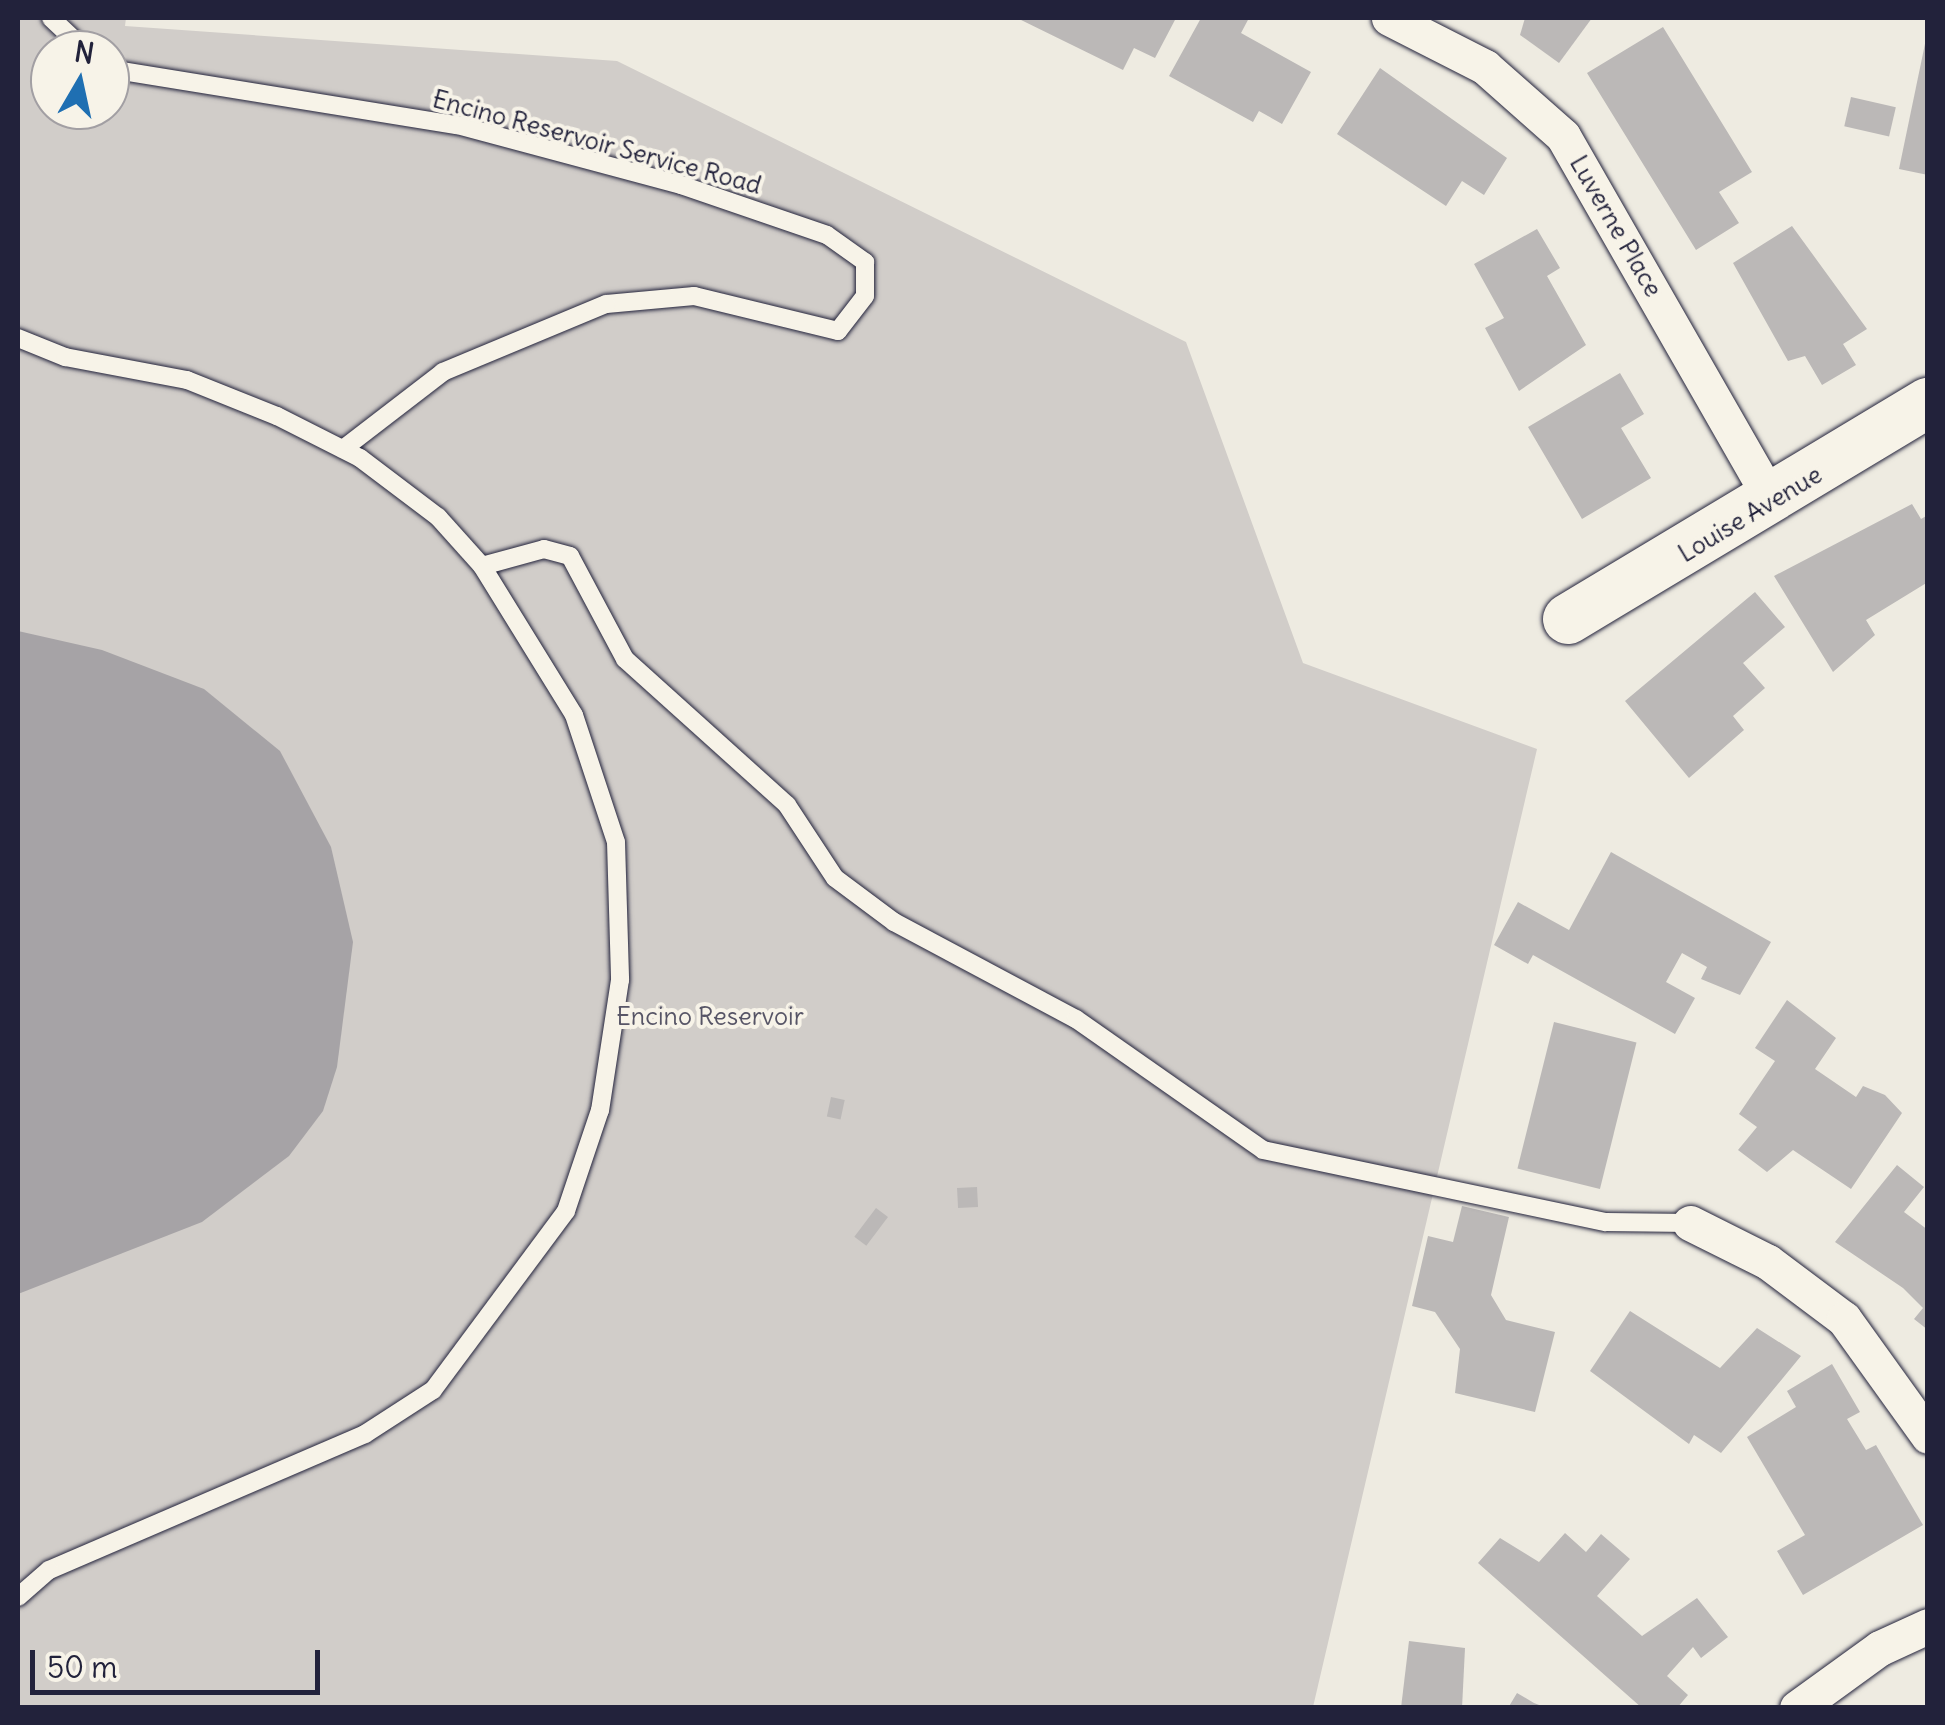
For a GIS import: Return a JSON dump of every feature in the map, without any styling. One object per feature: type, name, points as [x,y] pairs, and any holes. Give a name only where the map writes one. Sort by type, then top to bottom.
[{"type":"street","name":"Luverne Place","points":[[1388,18],[1485,67],[1563,136],[1772,502]]},
{"type":"street","name":"Louise Avenue","points":[[1568,619],[1772,502],[1928,403]]},
{"type":"street","points":[[1690,1223],[1768,1262],[1844,1318],[1928,1436]]},
{"type":"street","points":[[1797,1708],[1880,1648],[1928,1626]]},
{"type":"lane","name":"Encino Reservoir Service Road","points":[[130,72],[457,125],[682,185],[827,235],[865,262],[865,296],[838,331],[694,296],[606,304],[442,372],[343,449]]},
{"type":"lane","points":[[18,338],[65,357],[187,380],[343,449],[438,517],[482,566],[574,716],[616,842],[613,1046],[566,1210],[433,1390],[365,1434],[49,1570],[18,1597]]},
{"type":"lane","points":[[482,566],[544,550],[570,556],[625,659],[787,805],[835,878],[894,922],[1076,1019],[1262,1150],[1606,1222],[1690,1223]]},
{"type":"green space","name":"Encino Reservoir","points":[[18,18],[126,18],[125,26],[617,61],[1186,342],[1303,663],[1537,749],[1313,1707],[18,1707]]},
{"type":"shaded area","points":[[18,631],[102,650],[204,689],[280,751],[331,847],[353,942],[337,1067],[323,1111],[289,1156],[202,1222],[18,1294]]},
{"type":"building","points":[[1017,18],[1176,18],[1155,58],[1134,48],[1123,70]]},
{"type":"building","points":[[1201,18],[1249,18],[1241,33],[1311,72],[1282,124],[1259,111],[1253,122],[1169,76]]},
{"type":"building","points":[[1525,18],[1592,18],[1559,63],[1520,35]]},
{"type":"building","points":[[1663,27],[1752,172],[1719,192],[1739,223],[1696,250],[1587,73]]},
{"type":"building","points":[[1928,39],[1928,175],[1899,169]]},
{"type":"building","points":[[1380,68],[1507,158],[1484,195],[1462,181],[1446,206],[1337,134]]},
{"type":"building","points":[[1851,97],[1896,107],[1889,137],[1844,126]]},
{"type":"building","points":[[1792,226],[1867,329],[1843,344],[1856,365],[1822,385],[1805,356],[1788,361],[1733,263]]},
{"type":"building","points":[[1537,229],[1560,268],[1547,276],[1586,345],[1519,391],[1485,328],[1504,318],[1474,264]]},
{"type":"building","points":[[1620,373],[1644,414],[1621,428],[1651,478],[1582,519],[1528,427]]},
{"type":"building","points":[[1912,504],[1921,519],[1928,515],[1928,582],[1866,620],[1875,635],[1833,672],[1774,576]]},
{"type":"building","points":[[1755,592],[1785,627],[1743,663],[1765,688],[1733,716],[1744,730],[1689,778],[1625,701]]},
{"type":"building","points":[[1611,852],[1771,942],[1740,995],[1701,979],[1707,967],[1682,953],[1666,982],[1695,998],[1675,1034],[1533,955],[1528,964],[1494,945],[1518,902],[1569,930]]},
{"type":"building","points":[[1787,1000],[1836,1038],[1815,1069],[1856,1097],[1863,1086],[1885,1095],[1902,1113],[1851,1189],[1793,1150],[1767,1172],[1738,1150],[1757,1127],[1739,1114],[1775,1061],[1755,1048]]},
{"type":"building","points":[[1554,1022],[1636,1043],[1600,1189],[1517,1169]]},
{"type":"building","points":[[831,1097],[845,1100],[841,1119],[827,1117]]},
{"type":"building","points":[[1897,1165],[1924,1187],[1904,1212],[1928,1230],[1928,1330],[1914,1319],[1923,1308],[1903,1288],[1835,1242]]},
{"type":"building","points":[[977,1187],[978,1207],[958,1208],[957,1188]]},
{"type":"building","points":[[1462,1206],[1509,1217],[1491,1295],[1506,1320],[1555,1332],[1535,1412],[1455,1393],[1460,1349],[1435,1312],[1412,1306],[1428,1236],[1453,1242]]},
{"type":"building","points":[[876,1208],[888,1217],[866,1246],[854,1237]]},
{"type":"building","points":[[1630,1311],[1720,1368],[1757,1328],[1801,1356],[1721,1453],[1694,1435],[1689,1444],[1590,1371]]},
{"type":"building","points":[[1832,1364],[1860,1412],[1847,1419],[1866,1450],[1876,1445],[1923,1525],[1803,1595],[1777,1551],[1805,1535],[1747,1437],[1796,1407],[1787,1391]]},
{"type":"building","points":[[1565,1533],[1586,1552],[1601,1534],[1630,1559],[1597,1596],[1642,1636],[1697,1598],[1728,1637],[1701,1658],[1693,1647],[1667,1676],[1688,1695],[1677,1708],[1642,1708],[1478,1563],[1500,1538],[1539,1562]]},
{"type":"building","points":[[1409,1641],[1465,1648],[1462,1708],[1401,1708]]},
{"type":"building","points":[[1517,1693],[1534,1703],[1547,1708],[1508,1708]]}]
